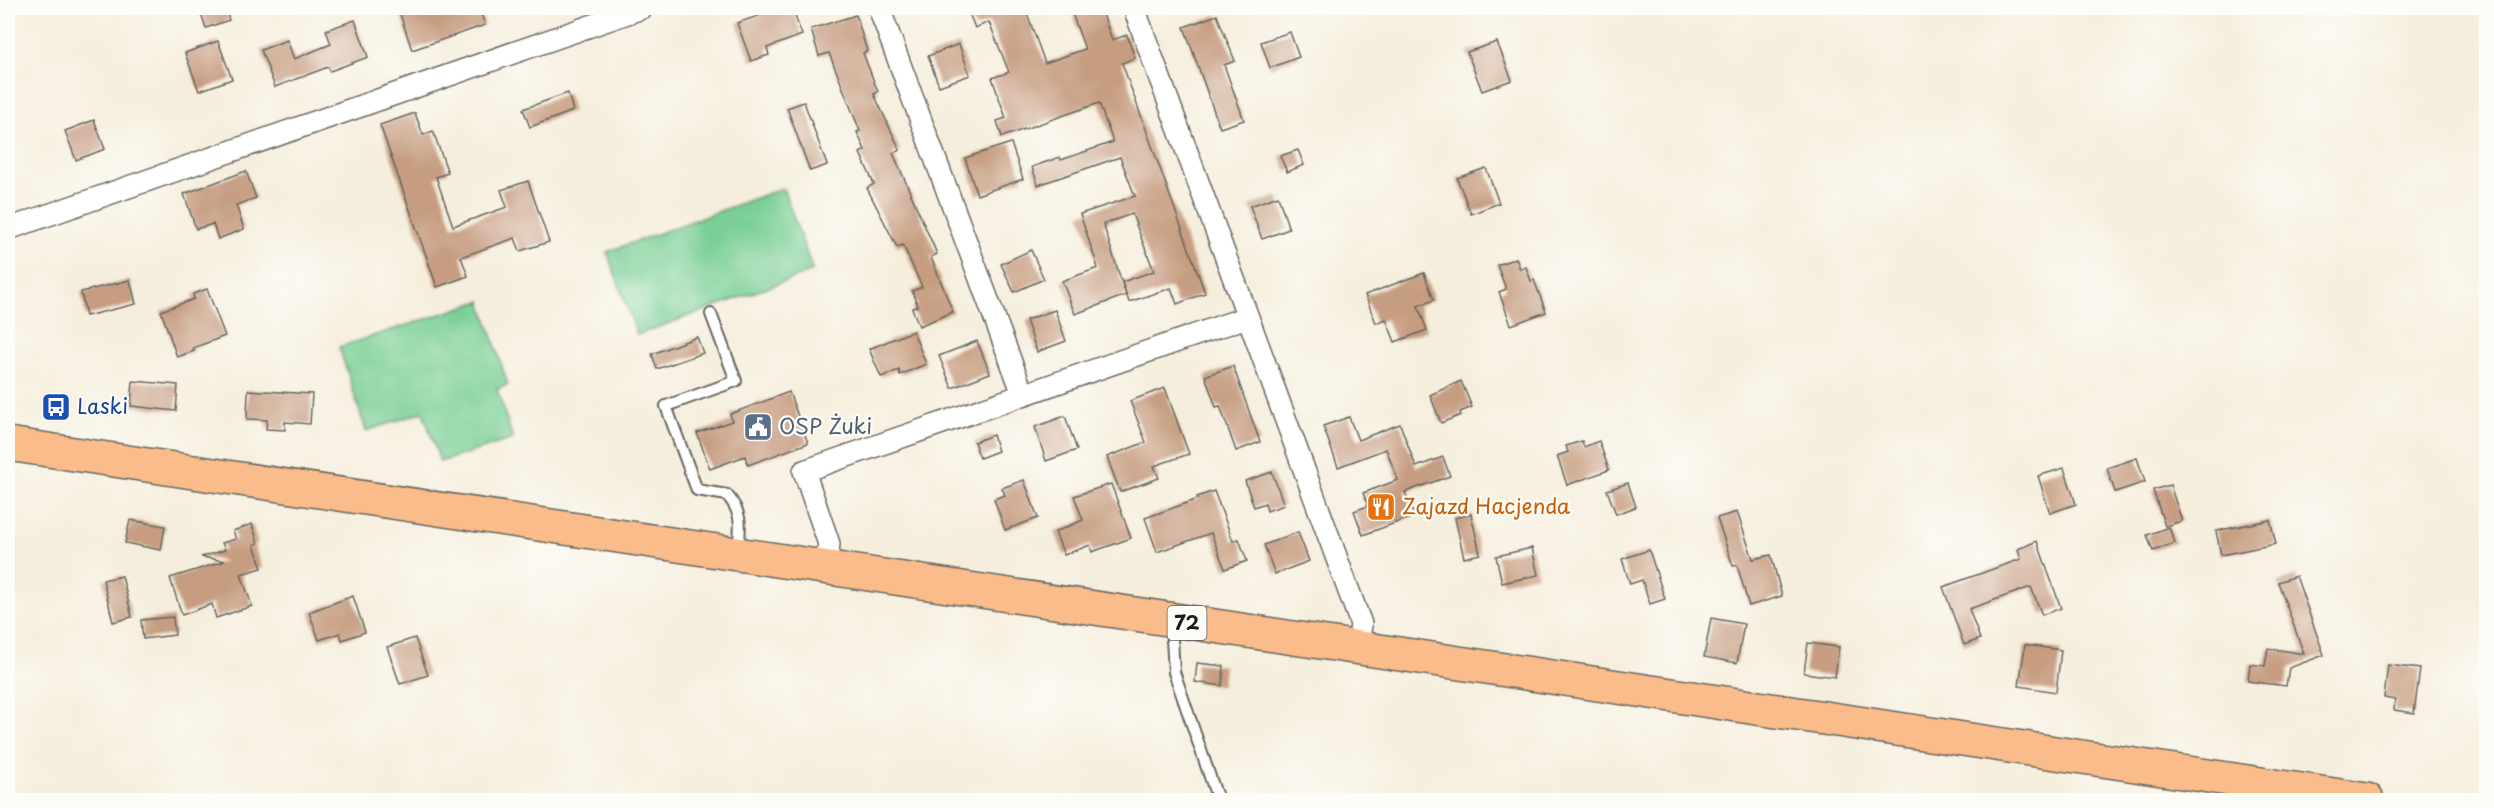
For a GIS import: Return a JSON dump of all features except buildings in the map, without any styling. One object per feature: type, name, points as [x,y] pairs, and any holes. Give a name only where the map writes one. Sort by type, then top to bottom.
[{"type":"main road","name":"72","points":[[8,444],[2367,801]]},
{"type":"street","points":[[8,229],[642,8]]},
{"type":"street","points":[[879,8],[1023,394]]},
{"type":"street","points":[[1134,8],[1361,624],[1358,648]]},
{"type":"street","points":[[826,568],[829,544],[804,471],[1247,317]]},
{"type":"lane","points":[[711,314],[736,381],[666,406],[698,490],[727,495],[736,505],[741,521],[738,555]]},
{"type":"lane","points":[[1171,620],[1174,672],[1218,801]]},
{"type":"green space","points":[[783,188],[813,271],[637,335],[607,252]]},
{"type":"green space","points":[[481,301],[508,385],[497,389],[513,439],[440,462],[423,412],[366,431],[339,347]]},
{"type":"place","name":"Laski","points":[[56,407]]},
{"type":"place","name":"OSP Żuki","points":[[758,427]]},
{"type":"place","name":"Zajazd Hacjenda","points":[[1381,507]]}]
